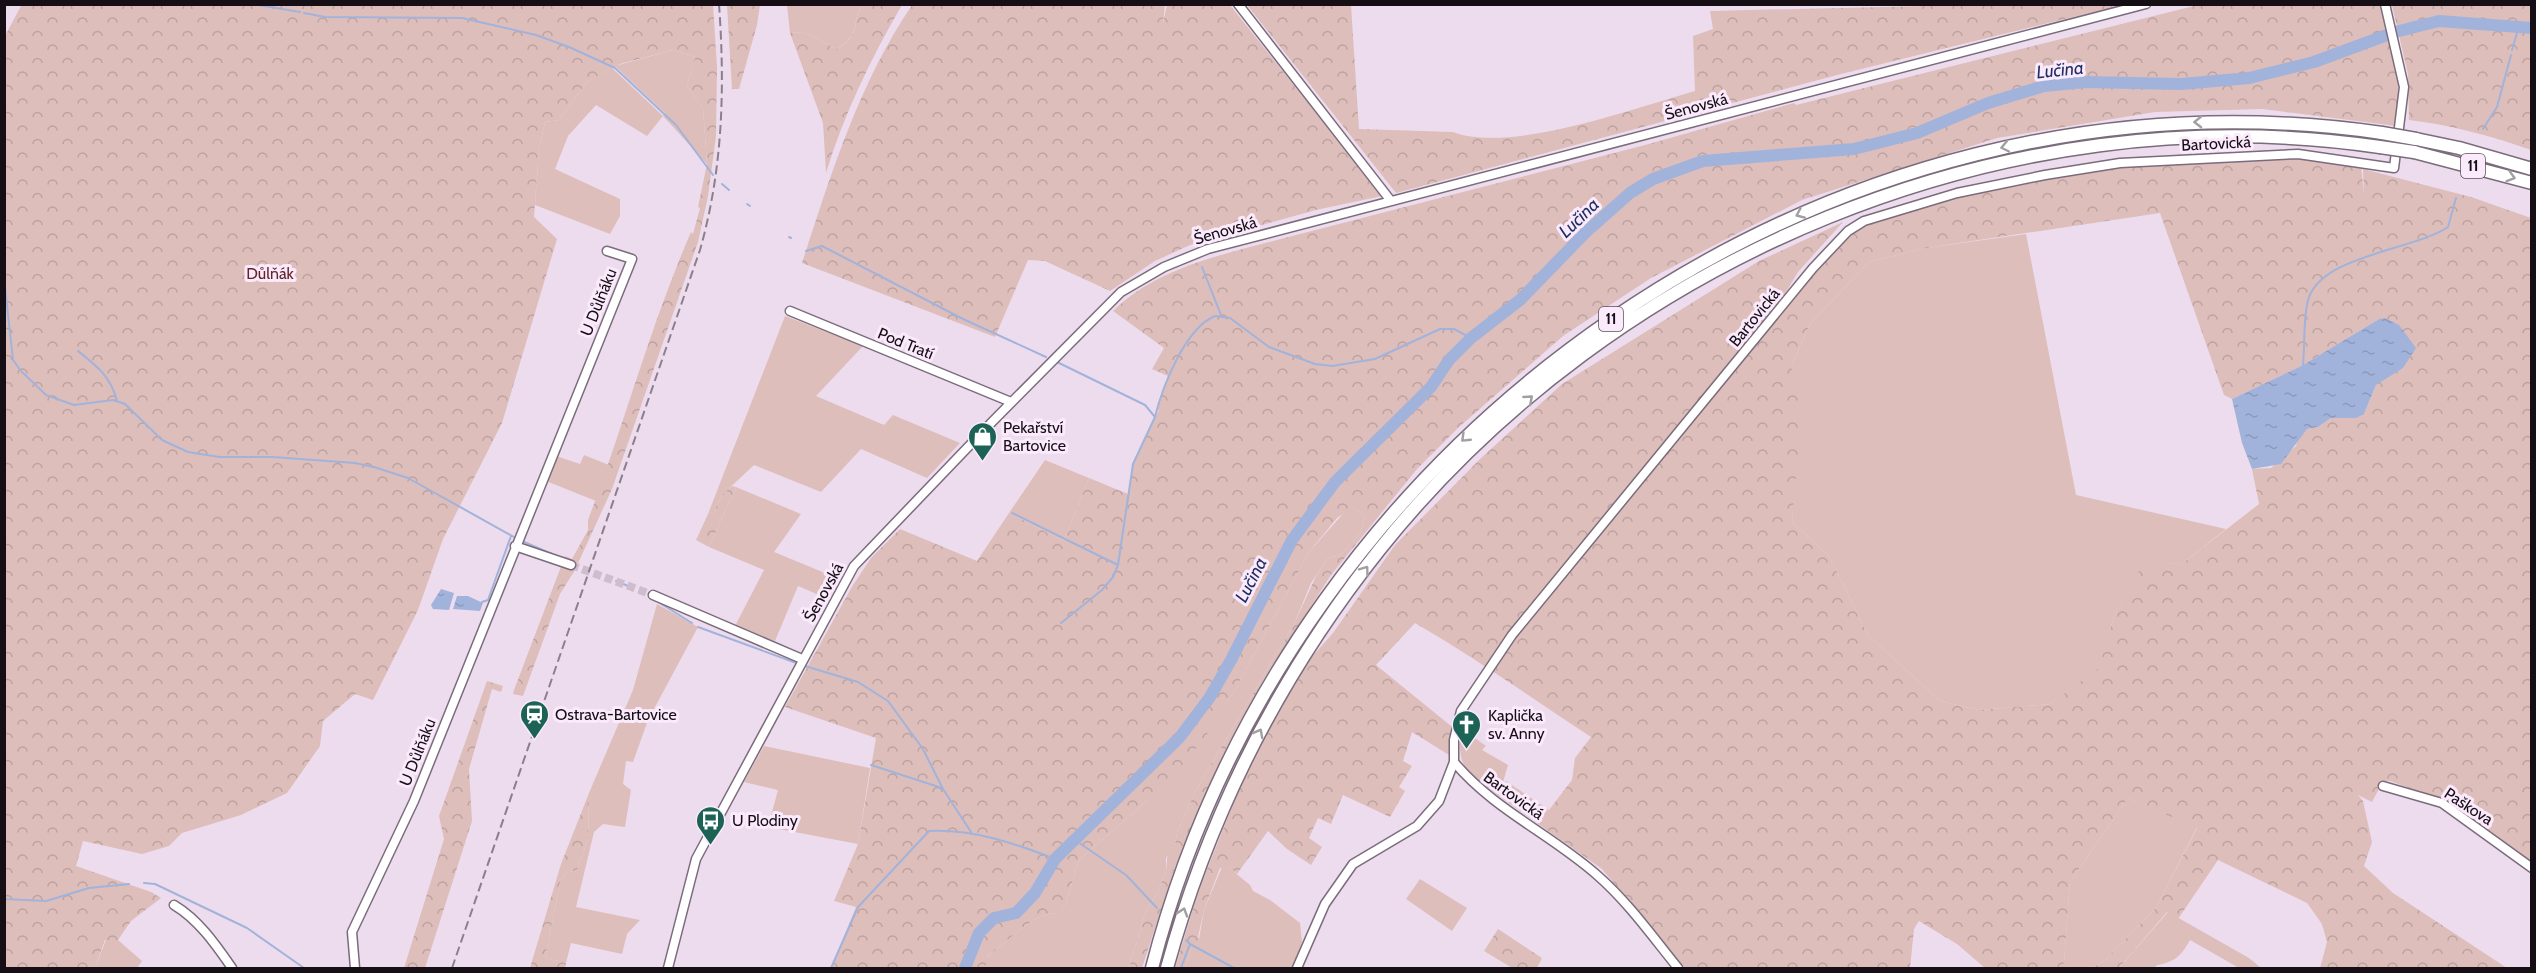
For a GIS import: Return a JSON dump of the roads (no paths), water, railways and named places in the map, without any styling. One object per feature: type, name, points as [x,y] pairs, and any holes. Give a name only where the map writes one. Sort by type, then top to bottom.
[{"type":"highway","name":"11","points":[[1152,969],[1168,911],[1209,807],[1276,675],[1317,613],[1396,509],[1453,450],[1537,375],[1603,325],[1713,257],[1809,210],[1921,169],[1995,149],[2111,129],[2179,122],[2270,121],[2416,139],[2459,148],[2532,169]]},
{"type":"highway","name":"11","points":[[1167,969],[1197,870],[1247,757],[1287,682],[1326,622],[1381,547],[1469,453],[1545,386],[1619,331],[1682,290],[1815,222],[1936,179],[2019,158],[2101,143],[2188,135],[2266,135],[2414,152],[2532,183]]},
{"type":"street","points":[[1238,4],[1391,201]]},
{"type":"street","name":"Šenovská","points":[[668,969],[696,859],[854,566],[1011,402],[1121,292],[1150,275],[1208,249],[2146,4]]},
{"type":"street","name":"Bartovická","points":[[1678,969],[1625,901],[1597,874],[1472,784],[1454,762],[1454,740],[1461,711],[1512,635],[1814,268],[1848,231],[1864,221],[1957,193],[2120,163],[2298,154],[2394,168],[2404,87],[2385,4]]},
{"type":"street","name":"U Důlňáku","points":[[355,969],[352,932],[414,801],[632,259],[607,251]]},
{"type":"street","name":"Pod Tratí","points":[[790,311],[1011,402]]},
{"type":"street","points":[[515,546],[571,566]]},
{"type":"street","points":[[653,595],[802,659]]},
{"type":"street","points":[[1297,969],[1325,904],[1353,864],[1417,826],[1439,801],[1454,762]]},
{"type":"street","name":"Paškova","points":[[2383,786],[2442,803],[2532,868]]},
{"type":"street","points":[[174,905],[186,912],[213,942],[232,969]]},
{"type":"water","points":[[2385,318],[2399,325],[2416,348],[2403,368],[2376,385],[2364,414],[2356,418],[2331,418],[2318,427],[2307,429],[2281,464],[2252,469],[2242,443],[2232,399],[2303,365],[2379,319]]},
{"type":"water","points":[[441,589],[454,593],[449,610],[433,609],[431,605]]},
{"type":"water","points":[[457,596],[468,596],[483,603],[480,611],[453,609]]},
{"type":"waterway","points":[[253,4],[300,12]]},
{"type":"waterway","points":[[304,13],[325,17],[462,18],[536,35],[569,47],[615,68],[676,125],[713,175]]},
{"type":"waterway","name":"Lučina","points":[[965,968],[979,933],[994,918],[1016,913],[1035,893],[1055,859],[1180,737],[1210,697],[1292,540],[1335,482],[1431,387],[1449,360],[1471,338],[1520,300],[1586,232],[1630,193],[1653,179],[1703,161],[1854,149],[1917,133],[1988,103],[2044,86],[2085,82],[2181,84],[2249,78],[2314,62],[2395,32],[2439,21],[2532,28]]},
{"type":"waterway","points":[[2512,50],[2519,26]]},
{"type":"waterway","points":[[2483,129],[2497,107],[2511,55]]},
{"type":"waterway","points":[[722,184],[729,190]]},
{"type":"waterway","points":[[2303,365],[2306,308],[2316,285],[2330,273],[2349,263],[2413,242],[2448,227],[2456,198]]},
{"type":"waterway","points":[[806,251],[822,246],[963,319],[1046,357]]},
{"type":"waterway","points":[[1202,267],[1221,315]]},
{"type":"waterway","points":[[4,278],[13,360],[46,395],[74,405],[113,400],[125,404],[162,440],[188,452],[219,457],[273,457],[355,463],[374,467],[408,478],[514,537]]},
{"type":"waterway","points":[[1057,362],[1145,405],[1155,417],[1176,360],[1194,333],[1215,316],[1230,318],[1269,347],[1315,364],[1332,366],[1375,359],[1440,329],[1454,329],[1471,338]]},
{"type":"waterway","points":[[78,351],[107,379],[117,401]]},
{"type":"waterway","points":[[1061,623],[1102,590],[1113,577],[1118,565],[1133,464],[1155,417]]},
{"type":"waterway","points":[[1012,513],[1118,565]]},
{"type":"waterway","points":[[482,602],[488,600],[511,536]]},
{"type":"waterway","points":[[522,541],[552,554]]},
{"type":"waterway","points":[[616,581],[628,586]]},
{"type":"waterway","points":[[655,600],[692,623]]},
{"type":"waterway","points":[[698,627],[799,664]]},
{"type":"waterway","points":[[805,666],[858,682],[888,701],[923,749],[943,789],[971,832]]},
{"type":"waterway","points":[[871,765],[942,788]]},
{"type":"waterway","points":[[831,968],[858,907],[929,831],[961,832],[993,838],[1055,859]]},
{"type":"waterway","points":[[1075,840],[1126,875],[1157,908]]},
{"type":"waterway","points":[[144,883],[155,884],[247,928],[304,968]]},
{"type":"waterway","points":[[4,899],[46,901],[89,888],[129,884]]},
{"type":"waterway","points":[[1181,968],[1190,944],[1186,940]]},
{"type":"waterway","points":[[1190,944],[1234,968]]},
{"type":"tunnel","points":[[571,565],[653,595]]},
{"type":"railway","points":[[452,968],[700,250],[708,220],[718,159],[722,97],[719,4]]},
{"type":"place","name":"Pekařství Bartovice","points":[[982,462]]},
{"type":"place","name":"Ostrava-Bartovice","points":[[534,740]]},
{"type":"place","name":"Kaplička sv. Anny","points":[[1467,750]]},
{"type":"place","name":"U Plodiny","points":[[711,846]]},
{"type":"park label","name":"Důlňák","points":[[270,273]]}]
